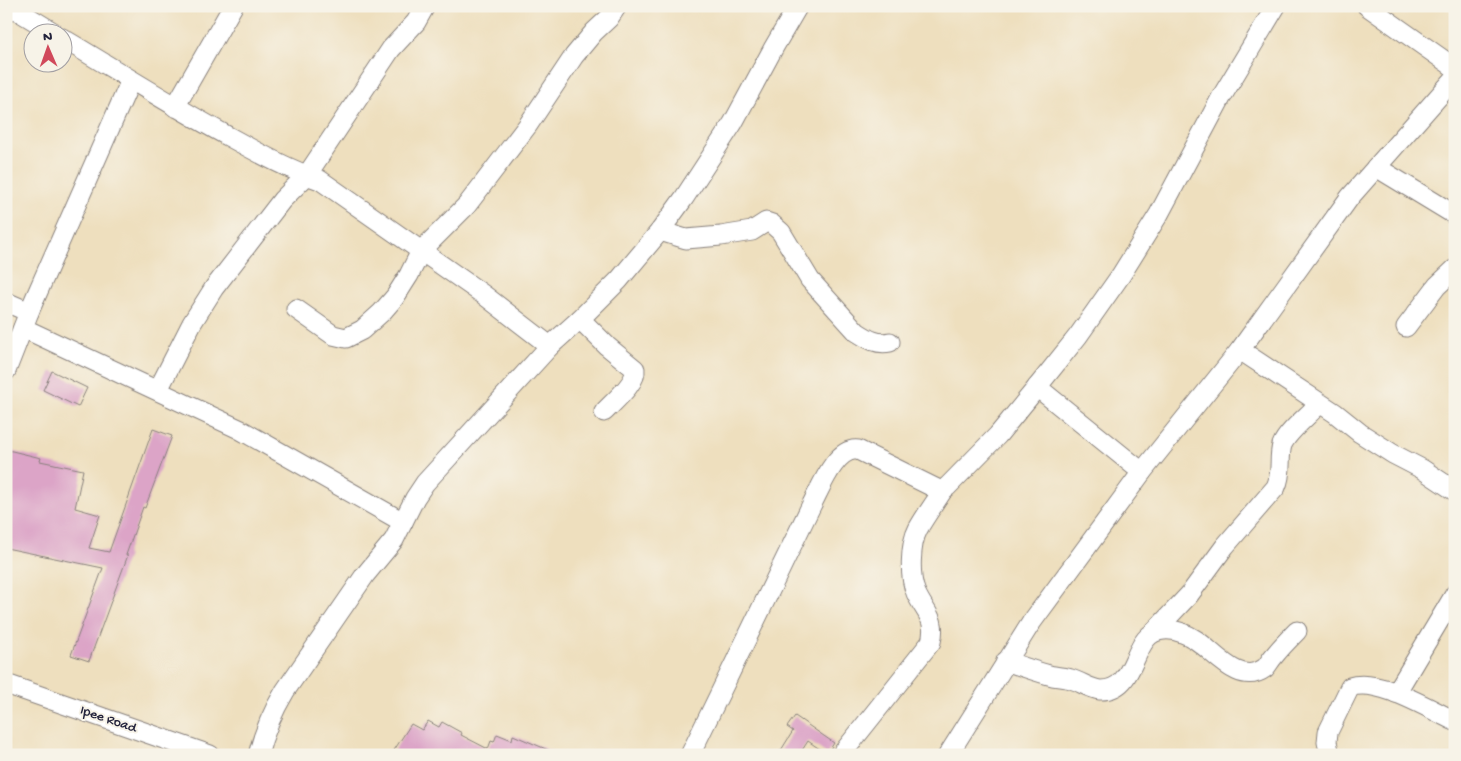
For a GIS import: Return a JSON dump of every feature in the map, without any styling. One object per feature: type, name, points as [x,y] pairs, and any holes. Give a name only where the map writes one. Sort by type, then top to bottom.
[{"type":"street","points":[[175,107],[233,6]]},
{"type":"street","points":[[158,390],[192,323],[214,288],[282,200],[307,175],[391,49],[416,22],[425,6]]},
{"type":"street","points":[[296,309],[333,335],[346,338],[362,330],[382,312],[404,282],[421,251],[467,205],[528,125],[574,56],[594,32],[610,18],[616,6]]},
{"type":"street","points":[[258,755],[264,734],[275,708],[285,691],[365,575],[394,540],[415,498],[425,483],[550,346],[619,280],[660,231],[733,123],[798,6]]},
{"type":"street","points":[[841,755],[931,642],[934,631],[932,620],[916,592],[912,569],[914,541],[918,530],[943,490],[998,435],[1078,336],[1121,274],[1154,222],[1222,96],[1276,6]]},
{"type":"street","points":[[1367,6],[1455,68]]},
{"type":"street","points":[[9,10],[33,22]]},
{"type":"street","points":[[72,44],[175,107],[245,145],[320,180],[484,295],[550,346]]},
{"type":"street","points":[[948,755],[1031,623],[1142,472],[1240,350],[1350,197],[1455,78]]},
{"type":"street","points":[[6,371],[26,320],[131,80]]},
{"type":"street","points":[[1376,167],[1455,215]]},
{"type":"street","points":[[660,231],[686,239],[752,231],[766,222],[772,224],[781,232],[810,280],[857,332],[878,342],[890,342]]},
{"type":"street","points":[[1406,327],[1438,286],[1455,269]]},
{"type":"street","points":[[6,302],[26,320],[158,390],[239,429],[403,522]]},
{"type":"street","points":[[580,319],[635,369],[634,378],[604,412]]},
{"type":"street","points":[[1240,350],[1335,413],[1360,433],[1393,454],[1422,469],[1455,491]]},
{"type":"street","points":[[1037,387],[1142,472]]},
{"type":"street","points":[[1006,661],[1030,670],[1072,679],[1100,690],[1111,688],[1123,682],[1146,638],[1189,595],[1226,546],[1276,487],[1280,478],[1282,446],[1293,430],[1319,404]]},
{"type":"street","points":[[690,755],[812,504],[828,473],[844,452],[852,449],[858,450],[937,489],[943,490]]},
{"type":"street","points":[[1396,693],[1455,594]]},
{"type":"street","points":[[1154,632],[1164,630],[1181,633],[1196,640],[1221,661],[1234,669],[1254,672],[1265,667],[1297,630]]},
{"type":"street","name":"Ipee Road","points":[[6,684],[208,754]]},
{"type":"street","points":[[1330,755],[1327,742],[1328,732],[1350,687],[1357,684],[1396,693],[1455,721]]},
{"type":"building","points":[[52,371],[87,388],[78,407],[43,390]]},
{"type":"building","points":[[153,429],[172,436],[145,508],[143,507],[126,555],[128,555],[89,661],[71,655],[103,568],[6,548],[6,460],[8,450],[41,458],[40,461],[83,470],[75,508],[100,515],[89,548],[109,552]]},
{"type":"building","points":[[795,716],[834,743],[827,754],[808,741],[799,755],[778,755],[793,731],[787,727]]},
{"type":"building","points":[[428,721],[439,727],[442,722],[462,733],[461,735],[488,749],[491,741],[494,742],[497,734],[512,740],[513,735],[560,755],[391,755],[411,724],[422,730]]}]
